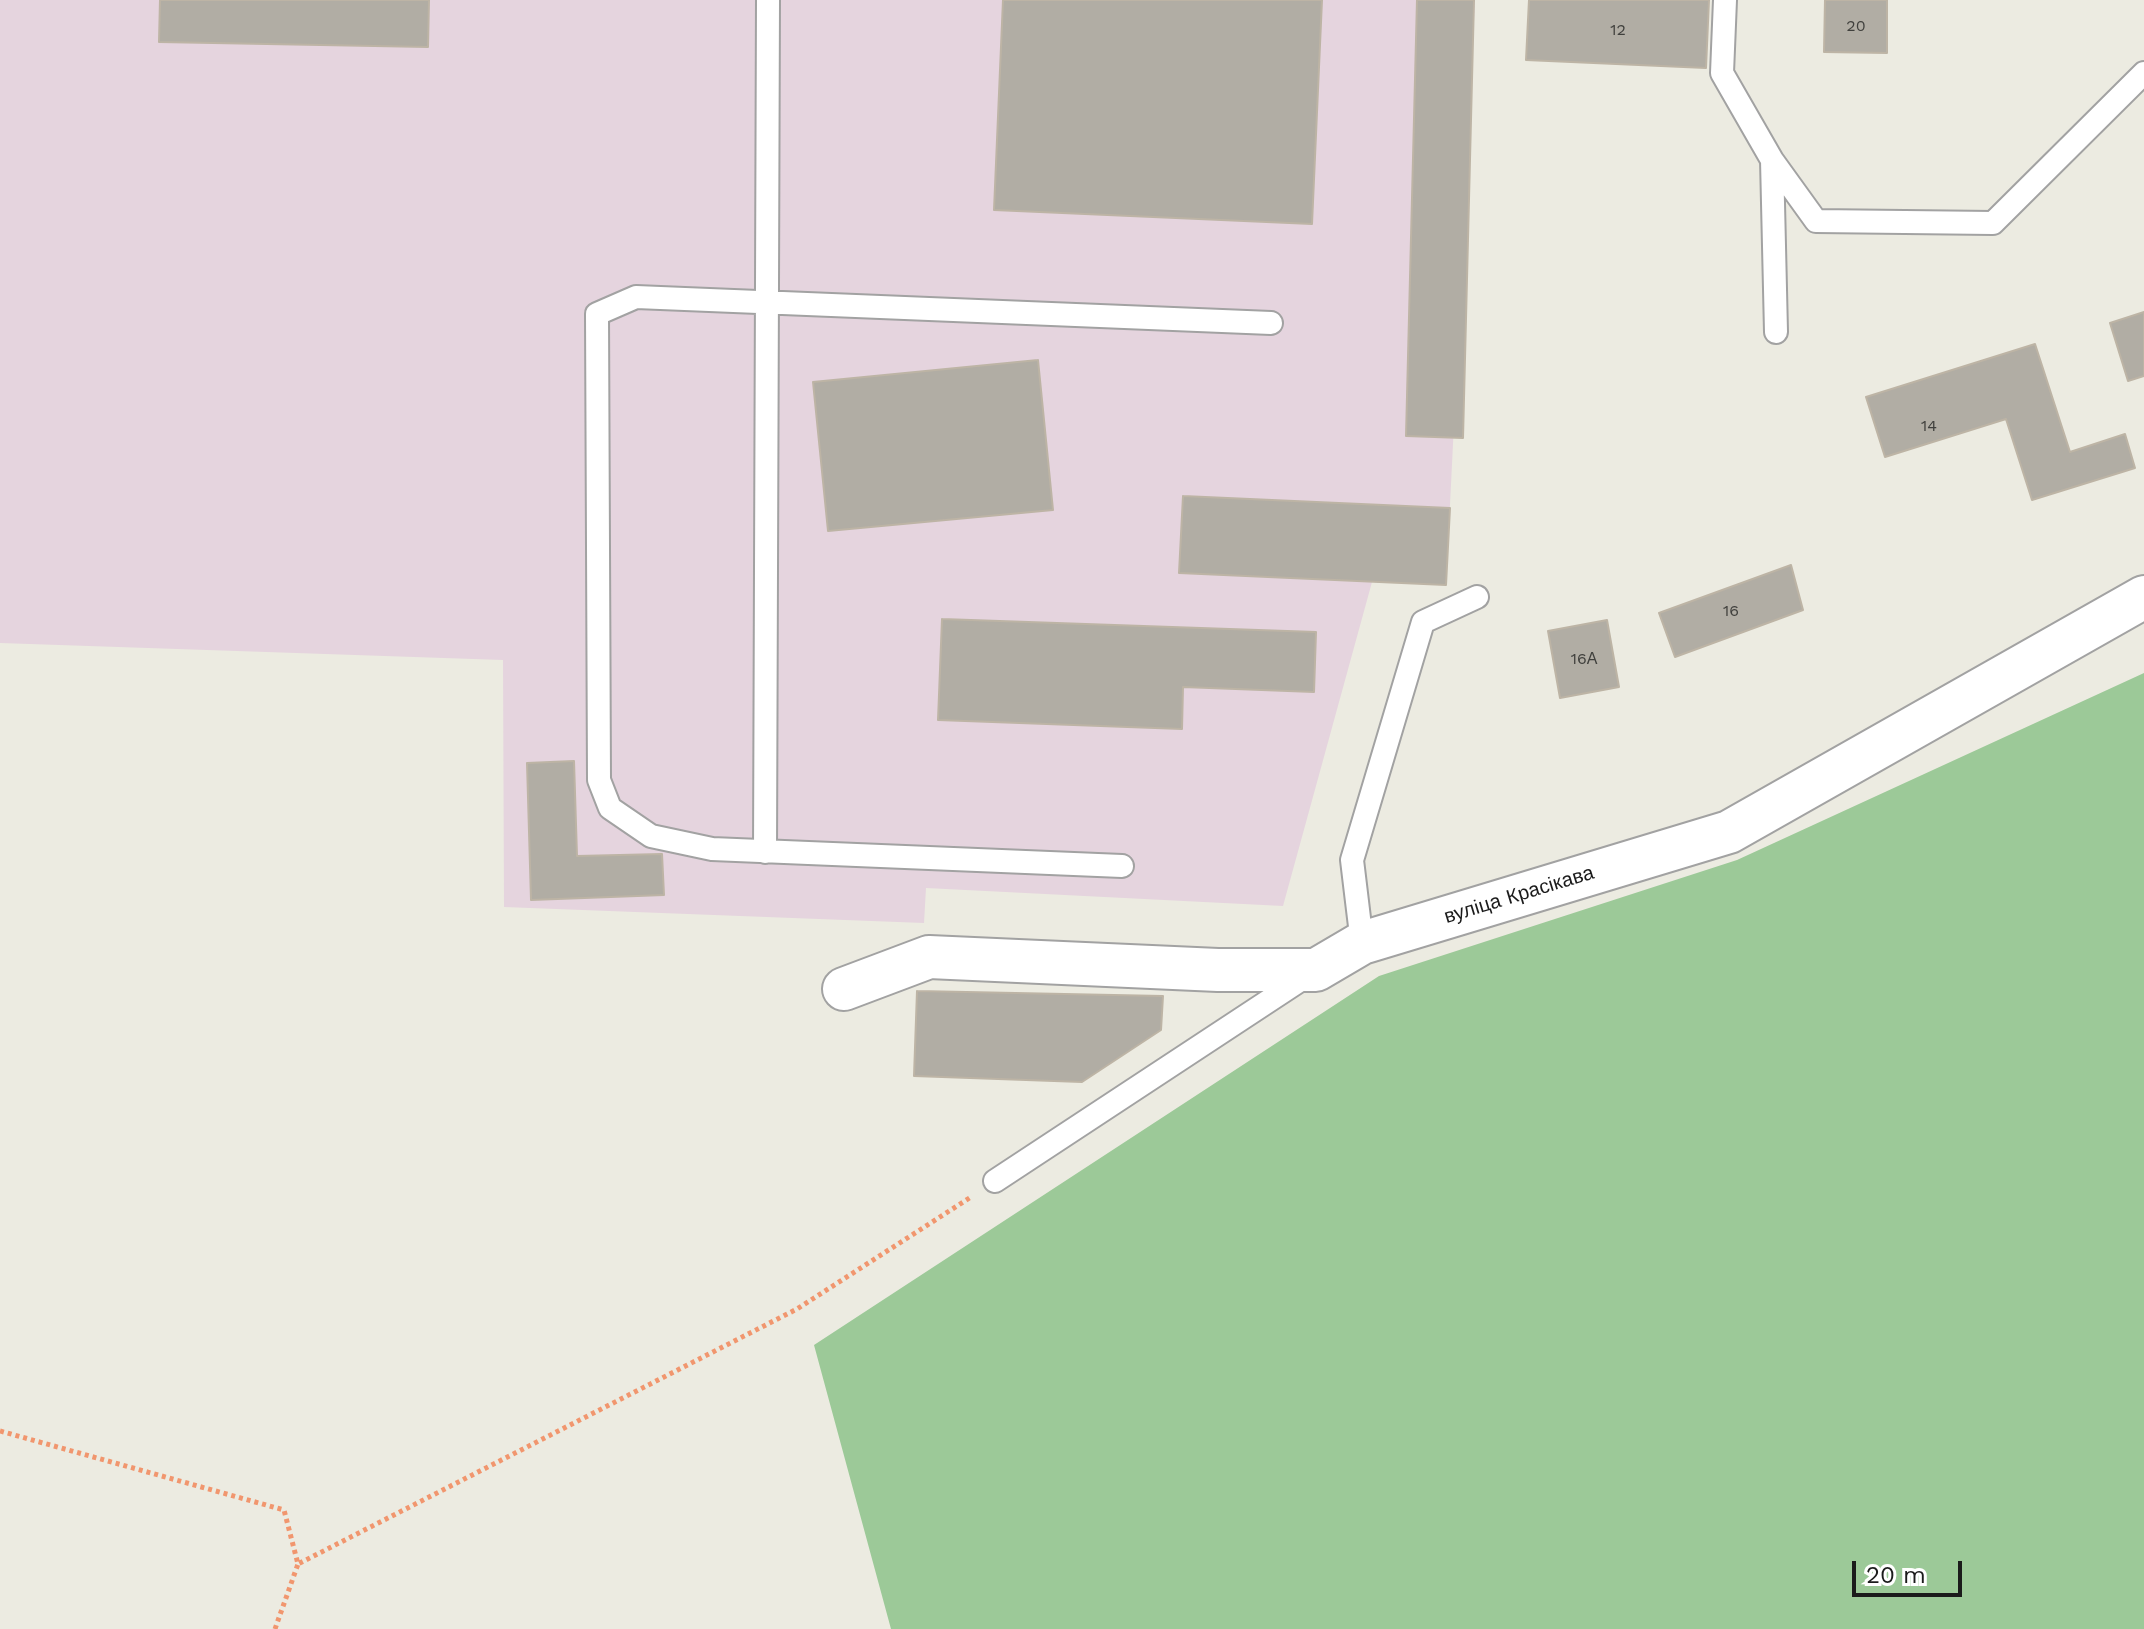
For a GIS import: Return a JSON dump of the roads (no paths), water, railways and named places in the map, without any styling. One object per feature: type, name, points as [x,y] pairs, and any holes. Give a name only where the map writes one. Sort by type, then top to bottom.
[{"type":"street","name":"вуліца Красікава","points":[[1316,970],[1362,943],[1729,832],[2144,597]]},
{"type":"street","points":[[844,989],[929,957],[1218,970],[1316,970]]},
{"type":"lane","points":[[765,852],[768,0]]},
{"type":"lane","points":[[1725,0],[1722,73],[1772,160],[1816,221],[1993,223],[2144,73]]},
{"type":"lane","points":[[1772,160],[1776,332]]},
{"type":"lane","points":[[1122,866],[712,849],[651,836],[610,808],[599,780],[597,314],[636,297],[1271,323]]},
{"type":"lane","points":[[1362,943],[1352,860],[1423,622],[1477,597]]},
{"type":"lane","points":[[995,1181],[1316,970]]}]
